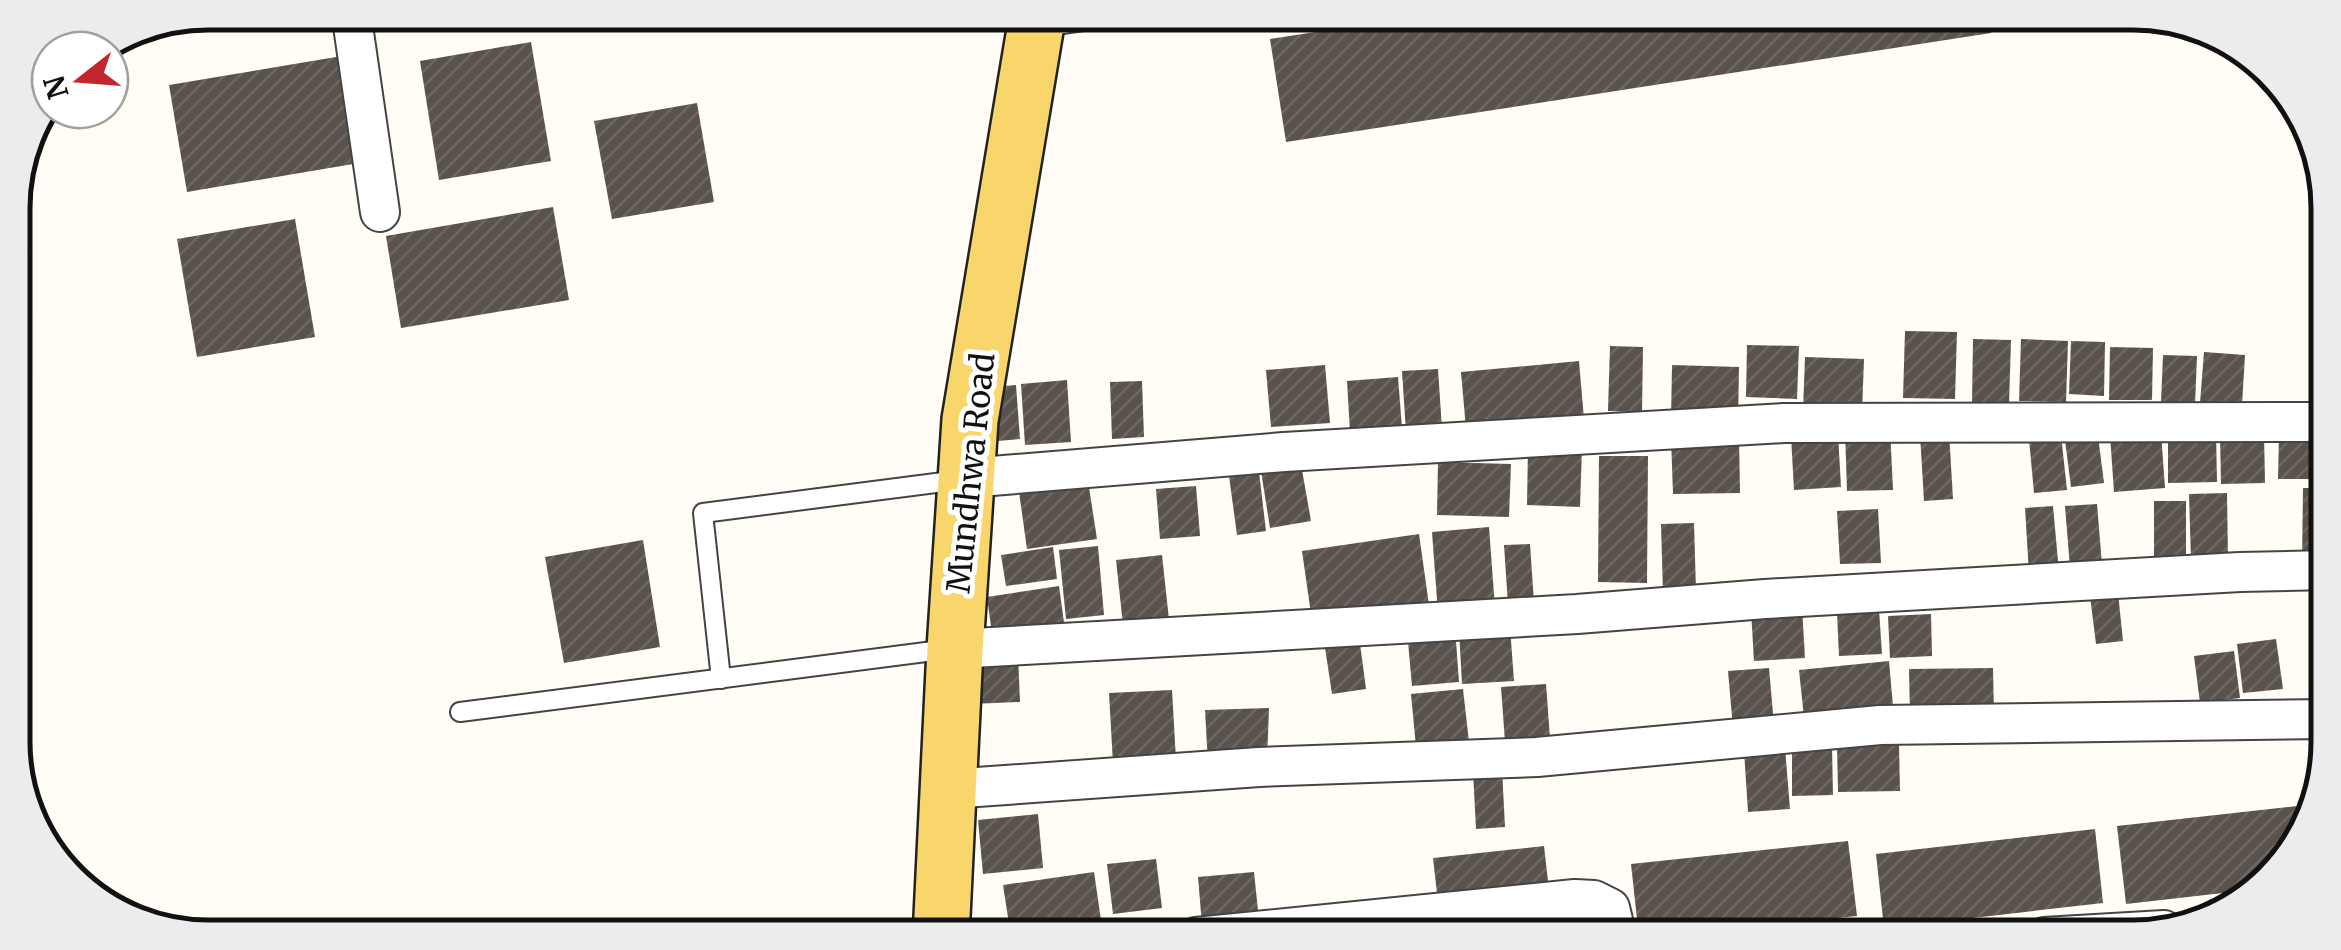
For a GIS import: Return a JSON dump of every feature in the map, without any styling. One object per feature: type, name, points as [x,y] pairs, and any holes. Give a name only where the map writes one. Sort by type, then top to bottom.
[{"type":"main road","name":"Mundhwa Road","points":[[942,920],[954,649],[970,420],[1035,30]]},
{"type":"street","points":[[354,30],[380,212]]},
{"type":"street","points":[[967,478],[1284,452],[1784,424],[2311,422]]},
{"type":"street","points":[[954,649],[1577,614],[1765,599],[2311,570]]},
{"type":"street","points":[[949,789],[1259,768],[1537,757],[1880,724],[2311,719]]},
{"type":"street","points":[[1361,920],[1575,898],[1594,900],[1610,908],[1613,920]]},
{"type":"lane","points":[[721,678],[703,513],[967,478]]},
{"type":"lane","points":[[460,712],[954,649]]},
{"type":"building","points":[[1328,30],[1991,33],[1286,142],[1270,39]]},
{"type":"building","points":[[531,42],[551,161],[439,180],[420,61]]},
{"type":"building","points":[[342,56],[359,163],[187,192],[169,85]]},
{"type":"building","points":[[697,103],[714,202],[612,219],[594,121]]},
{"type":"building","points":[[553,207],[569,300],[401,328],[386,236]]},
{"type":"building","points":[[295,219],[315,337],[197,357],[177,239]]},
{"type":"building","points":[[1905,331],[1957,332],[1955,399],[1903,398]]},
{"type":"building","points":[[1973,339],[2011,340],[2009,405],[1972,404]]},
{"type":"building","points":[[2021,339],[2068,341],[2066,402],[2019,401]]},
{"type":"building","points":[[2071,341],[2105,342],[2104,396],[2069,394]]},
{"type":"building","points":[[1747,345],[1799,346],[1797,399],[1746,397]]},
{"type":"building","points":[[1610,346],[1643,347],[1642,412],[1608,411]]},
{"type":"building","points":[[2110,347],[2153,348],[2152,400],[2109,400]]},
{"type":"building","points":[[2204,352],[2245,355],[2242,405],[2200,403]]},
{"type":"building","points":[[2163,355],[2197,356],[2195,405],[2161,403]]},
{"type":"building","points":[[1805,357],[1864,359],[1862,412],[1803,411]]},
{"type":"building","points":[[1579,361],[1584,419],[1466,429],[1461,372]]},
{"type":"building","points":[[1325,365],[1330,423],[1271,427],[1266,370]]},
{"type":"building","points":[[1672,365],[1739,367],[1738,423],[1671,421]]},
{"type":"building","points":[[1438,369],[1442,429],[1406,432],[1402,371]]},
{"type":"building","points":[[1398,377],[1402,428],[1350,432],[1347,381]]},
{"type":"building","points":[[1067,380],[1071,442],[1025,445],[1021,384]]},
{"type":"building","points":[[1142,381],[1144,437],[1112,439],[1110,382]]},
{"type":"building","points":[[1016,385],[1020,439],[986,442],[981,388]]},
{"type":"building","points":[[1845,429],[1890,429],[1893,490],[1847,491]]},
{"type":"building","points":[[1949,432],[1953,499],[1924,501],[1920,434]]},
{"type":"building","points":[[2161,432],[2165,488],[2114,492],[2110,435]]},
{"type":"building","points":[[2216,433],[2217,482],[2168,483],[2168,434]]},
{"type":"building","points":[[2264,433],[2265,483],[2221,484],[2220,434]]},
{"type":"building","points":[[1838,434],[1841,487],[1794,490],[1791,436]]},
{"type":"building","points":[[2061,435],[2067,490],[2034,493],[2029,439]]},
{"type":"building","points":[[2279,435],[2311,435],[2311,479],[2278,479]]},
{"type":"building","points":[[1739,436],[1740,493],[1673,494],[1671,438]]},
{"type":"building","points":[[2098,436],[2104,483],[2071,487],[2065,440]]},
{"type":"building","points":[[1528,446],[1582,447],[1580,507],[1527,505]]},
{"type":"building","points":[[1599,456],[1648,456],[1647,583],[1598,582]]},
{"type":"building","points":[[1438,462],[1511,464],[1509,517],[1437,515]]},
{"type":"building","points":[[1301,464],[1311,521],[1270,528],[1261,471]]},
{"type":"building","points":[[1259,472],[1266,531],[1237,535],[1229,476]]},
{"type":"building","points":[[1088,481],[1097,539],[1027,549],[1019,492]]},
{"type":"building","points":[[1196,486],[1200,536],[1160,539],[1156,489]]},
{"type":"building","points":[[2303,488],[2311,488],[2311,563],[2302,563]]},
{"type":"building","points":[[2227,493],[2228,559],[2191,560],[2189,494]]},
{"type":"building","points":[[2154,501],[2186,501],[2186,562],[2154,562]]},
{"type":"building","points":[[2097,504],[2103,577],[2071,580],[2065,506]]},
{"type":"building","points":[[2053,506],[2059,572],[2029,574],[2025,508]]},
{"type":"building","points":[[1878,509],[1881,563],[1840,564],[1837,511]]},
{"type":"building","points":[[1694,523],[1696,591],[1663,593],[1661,524]]},
{"type":"building","points":[[1489,527],[1495,608],[1438,613],[1432,532]]},
{"type":"building","points":[[1419,534],[1430,612],[1313,628],[1302,551]]},
{"type":"building","points":[[643,540],[660,647],[564,663],[545,557]]},
{"type":"building","points":[[1530,544],[1534,603],[1508,605],[1504,545]]},
{"type":"building","points":[[1098,546],[1104,615],[1066,619],[1059,550]]},
{"type":"building","points":[[1053,547],[1057,579],[1006,586],[1001,555]]},
{"type":"building","points":[[1162,555],[1170,629],[1124,634],[1116,560]]},
{"type":"building","points":[[1059,586],[1065,630],[993,641],[987,597]]},
{"type":"building","points":[[2118,593],[2123,641],[2096,644],[2090,596]]},
{"type":"building","points":[[1802,607],[1805,658],[1754,661],[1751,610]]},
{"type":"building","points":[[1879,610],[1882,654],[1839,656],[1837,612]]},
{"type":"building","points":[[1931,614],[1932,656],[1890,658],[1888,616]]},
{"type":"building","points":[[1510,627],[1514,681],[1462,684],[1459,630]]},
{"type":"building","points":[[1455,628],[1459,682],[1412,686],[1407,631]]},
{"type":"building","points":[[1359,636],[1366,689],[1332,694],[1324,641]]},
{"type":"building","points":[[2276,639],[2283,689],[2243,693],[2237,644]]},
{"type":"building","points":[[2234,651],[2240,698],[2200,703],[2194,656]]},
{"type":"building","points":[[1018,655],[1020,702],[971,704],[969,658]]},
{"type":"building","points":[[1889,661],[1894,718],[1805,727],[1799,670]]},
{"type":"building","points":[[1769,668],[1774,725],[1733,728],[1728,671]]},
{"type":"building","points":[[1993,668],[1994,716],[1910,717],[1909,669]]},
{"type":"building","points":[[1546,684],[1550,738],[1505,742],[1501,687]]},
{"type":"building","points":[[1463,689],[1469,742],[1416,747],[1411,694]]},
{"type":"building","points":[[1172,690],[1176,760],[1113,764],[1109,693]]},
{"type":"building","points":[[1269,708],[1267,760],[1208,763],[1205,710]]},
{"type":"building","points":[[1899,744],[1900,791],[1838,792],[1837,745]]},
{"type":"building","points":[[1832,746],[1833,795],[1792,796],[1792,747]]},
{"type":"building","points":[[1785,748],[1790,809],[1748,812],[1744,751]]},
{"type":"building","points":[[1502,769],[1505,827],[1476,829],[1473,771]]},
{"type":"building","points":[[2299,806],[2267,859],[2227,893],[2126,904],[2117,826]]},
{"type":"building","points":[[1038,814],[1043,868],[983,874],[978,820]]},
{"type":"building","points":[[2095,829],[2103,903],[1954,920],[1883,920],[1876,854]]},
{"type":"building","points":[[1848,841],[1857,916],[1815,920],[1637,920],[1631,864]]},
{"type":"building","points":[[1544,846],[1549,890],[1438,902],[1433,858]]},
{"type":"building","points":[[1156,859],[1162,908],[1113,914],[1107,864]]},
{"type":"building","points":[[1094,872],[1101,920],[1008,920],[1003,885]]},
{"type":"building","points":[[1254,872],[1259,920],[1202,920],[1198,877]]}]
